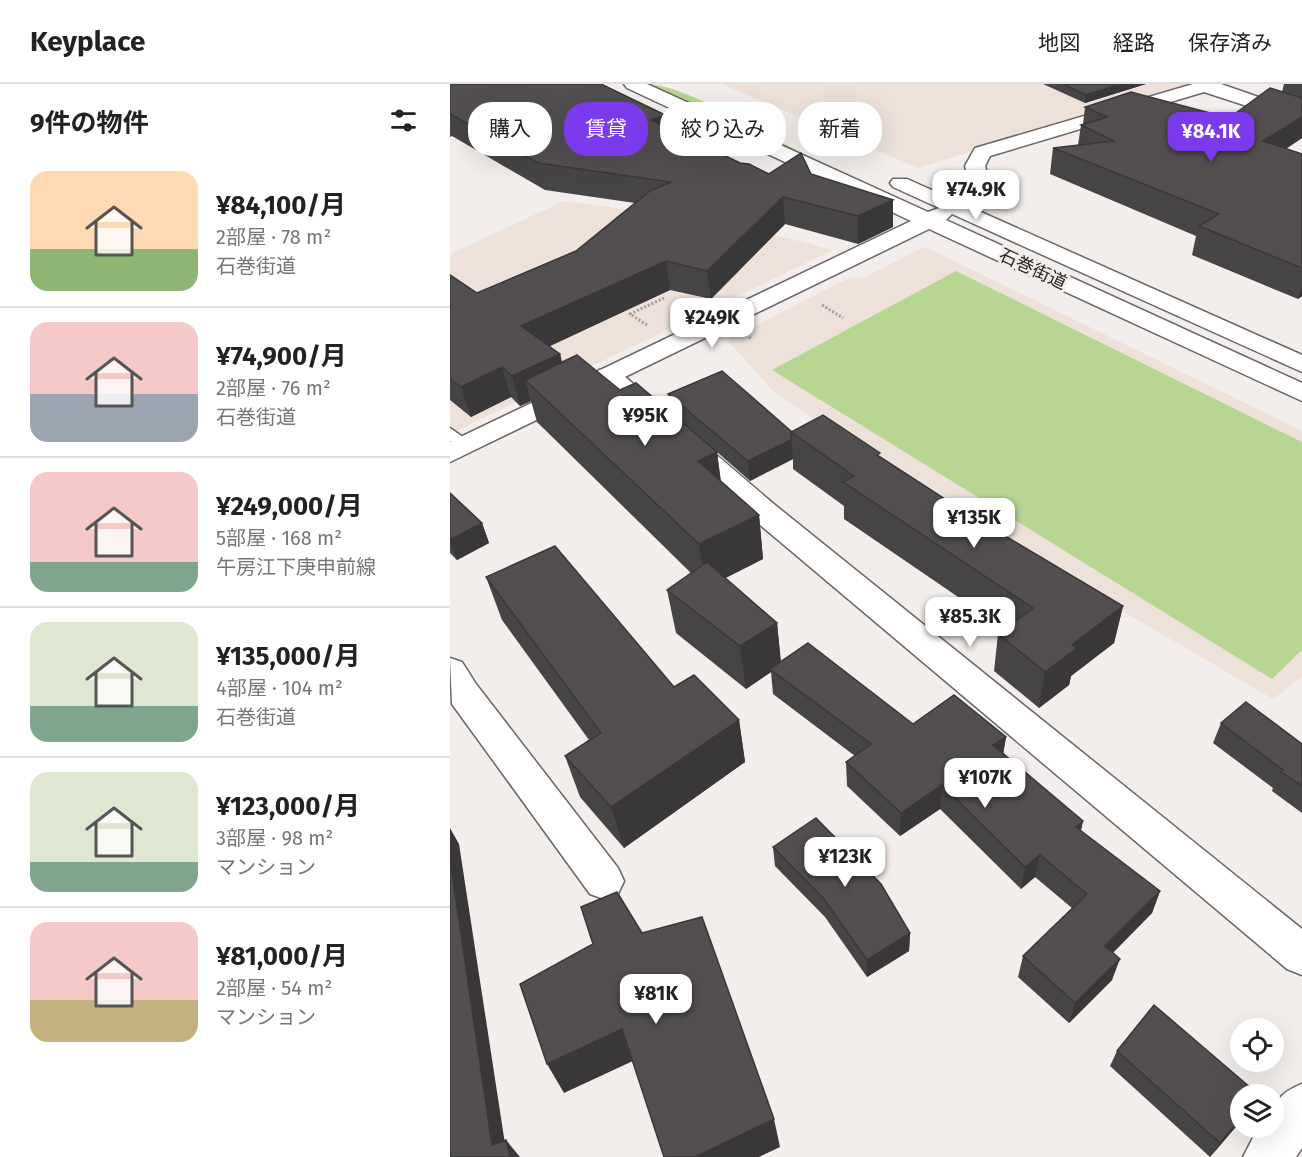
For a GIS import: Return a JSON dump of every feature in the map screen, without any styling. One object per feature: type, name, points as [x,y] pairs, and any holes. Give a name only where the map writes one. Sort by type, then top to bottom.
[{"type":"street","name":"石巻街道","points":[[633,84],[1302,393]]},
{"type":"street","points":[[676,84],[697,93]]},
{"type":"street","points":[[455,444],[608,376],[955,208],[971,196],[979,181],[975,166],[982,152],[1208,85],[1302,118]]},
{"type":"street","name":"石巻街道","points":[[884,176],[1302,364]]},
{"type":"street","points":[[608,376],[764,512],[1302,955]]},
{"type":"street","points":[[450,671],[464,694],[604,881]]},
{"type":"street","points":[[1267,1157],[1302,1107]]},
{"type":"path","points":[[651,327],[630,314],[663,298]]},
{"type":"path","points":[[688,299],[752,339]]},
{"type":"path","points":[[821,304],[843,318]]},
{"type":"shaded area","points":[[722,84],[1192,84],[918,168],[882,153],[882,102],[798,102],[798,117],[786,111],[786,102],[764,102]]},
{"type":"shaded area","points":[[564,201],[729,223],[833,250],[450,434],[450,254]]},
{"type":"shaded area","points":[[922,248],[930,249],[1302,431],[1302,677],[1273,699],[984,530],[775,393],[727,340],[851,277],[863,278]]},
{"type":"green space","points":[[646,84],[662,86],[705,102],[684,102]]},
{"type":"green space","points":[[786,145],[798,151],[793,153],[786,150]]},
{"type":"green space","points":[[956,271],[1302,442],[1302,650],[1272,679],[772,370]]},
{"type":"building","points":[[450,84],[601,84],[638,102],[564,102],[564,156],[648,156],[648,107],[660,113],[660,117],[651,120],[660,124],[660,156],[726,156],[769,174],[798,155],[802,156],[811,174],[893,200],[858,216],[783,197],[707,271],[666,261],[521,326],[560,354],[512,376],[502,367],[461,387],[450,379],[450,275],[477,293],[576,251],[650,191],[671,182],[538,163],[525,156],[552,156],[552,102],[468,102],[468,124],[450,114]]},
{"type":"building","points":[[1063,84],[1120,84],[1086,95]]},
{"type":"building","points":[[1270,88],[1302,98],[1302,117],[1263,141],[1302,154],[1302,268],[1199,226],[1219,214],[1053,148],[1114,141],[1081,125],[1107,117],[1085,107],[1131,92],[1229,118]]},
{"type":"building","points":[[577,355],[620,390],[636,383],[717,452],[698,461],[759,515],[699,544],[525,380]]},
{"type":"building","points":[[722,371],[792,432],[791,440],[748,461],[668,394]]},
{"type":"building","points":[[823,415],[880,453],[877,455],[965,512],[1123,606],[1072,645],[1077,648],[1045,672],[998,634],[1033,608],[843,482],[854,476],[791,432]]},
{"type":"building","points":[[450,493],[482,523],[450,540]]},
{"type":"building","points":[[555,546],[674,687],[694,675],[739,720],[611,807],[565,756],[601,733],[486,577]]},
{"type":"building","points":[[707,562],[777,623],[740,646],[667,590]]},
{"type":"building","points":[[808,643],[913,724],[954,695],[1006,737],[993,745],[1083,821],[1076,827],[1160,891],[1105,946],[1120,959],[1075,1003],[1023,956],[1087,894],[1040,855],[1025,867],[942,785],[901,813],[846,762],[871,744],[770,669]]},
{"type":"building","points":[[1246,702],[1302,744],[1302,786],[1281,772],[1283,770],[1221,723]]},
{"type":"building","points":[[816,818],[881,884],[910,933],[867,960],[824,899],[773,847]]},
{"type":"building","points":[[450,859],[492,1145],[506,1140],[510,1157],[450,1157]]},
{"type":"building","points":[[617,892],[642,933],[702,917],[774,1119],[695,1157],[664,1157],[622,1029],[547,1064],[520,984],[593,944],[581,907]]},
{"type":"building","points":[[1154,1005],[1246,1084],[1230,1084],[1230,1132],[1220,1143],[1117,1051]]}]
